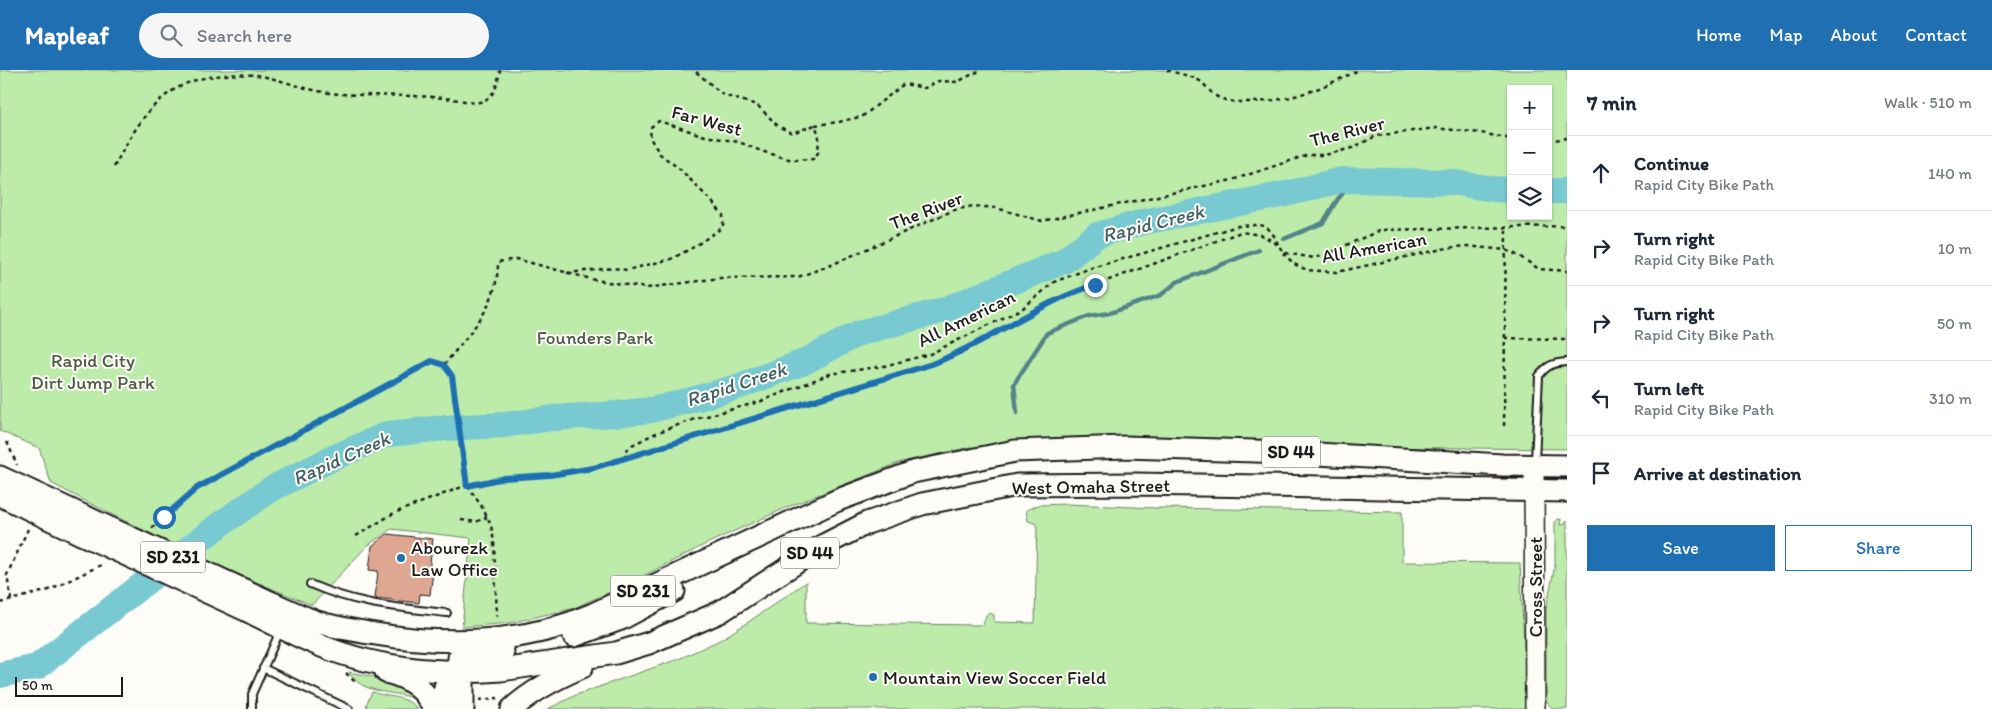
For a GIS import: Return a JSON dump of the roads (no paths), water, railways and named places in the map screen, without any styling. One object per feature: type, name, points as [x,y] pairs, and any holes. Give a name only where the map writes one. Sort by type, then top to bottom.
[{"type":"main road","name":"West Omaha Street","points":[[0,496],[85,526],[285,618],[318,622],[389,636],[433,641],[465,641],[543,632],[568,625],[838,500],[913,472],[1015,451],[1125,447],[1284,452],[1534,466],[1567,466]]},
{"type":"main road","name":"SD 231","points":[[0,477],[85,526]]},
{"type":"main road","name":"West Omaha Street","points":[[285,618],[313,643],[383,663],[412,668],[452,681],[510,669],[616,653],[649,643],[720,612],[822,546],[867,523],[922,504],[1017,485],[1135,484],[1567,491]]},
{"type":"main road","points":[[452,681],[476,655],[533,648],[569,638],[622,619],[695,579],[782,527]]},
{"type":"main road","points":[[433,641],[444,644],[452,650],[452,681],[470,704]]},
{"type":"main road","points":[[313,643],[318,655],[389,673],[414,684],[425,692],[434,709]]},
{"type":"main road","name":"SD 44","points":[[506,703],[524,698],[548,682],[616,653]]},
{"type":"street","name":"Cross Street","points":[[1534,466],[1535,709]]},
{"type":"lane","points":[[1534,466],[1539,376],[1548,365],[1567,362]]},
{"type":"lane","points":[[310,584],[337,596],[374,605],[447,613]]},
{"type":"lane","points":[[252,709],[252,694],[285,618]]},
{"type":"lane","points":[[264,668],[349,709]]},
{"type":"waterway","name":"Rapid Creek","points":[[0,675],[37,667],[219,525],[271,489],[333,458],[388,434],[444,428],[504,425],[553,418],[651,410],[695,399],[737,387],[804,362],[859,333],[944,310],[1064,261],[1097,235],[1143,222],[1286,194],[1341,180],[1450,182],[1507,190]]},
{"type":"waterway","points":[[1284,239],[1323,223],[1337,200],[1354,180]]},
{"type":"waterway","name":"Rapid Creek","points":[[1552,191],[1567,191]]},
{"type":"waterway","points":[[1017,413],[1014,384],[1047,333],[1089,316],[1110,313],[1161,295],[1177,282],[1259,250]]},
{"type":"place","name":"Abourezk Law Office","points":[[401,558]]},
{"type":"place","name":"Mountain View Soccer Field","points":[[873,677]]},
{"type":"park label","name":"Founders Park","points":[[595,337]]},
{"type":"park label","name":"Rapid City Dirt Jump Park","points":[[93,371]]}]
